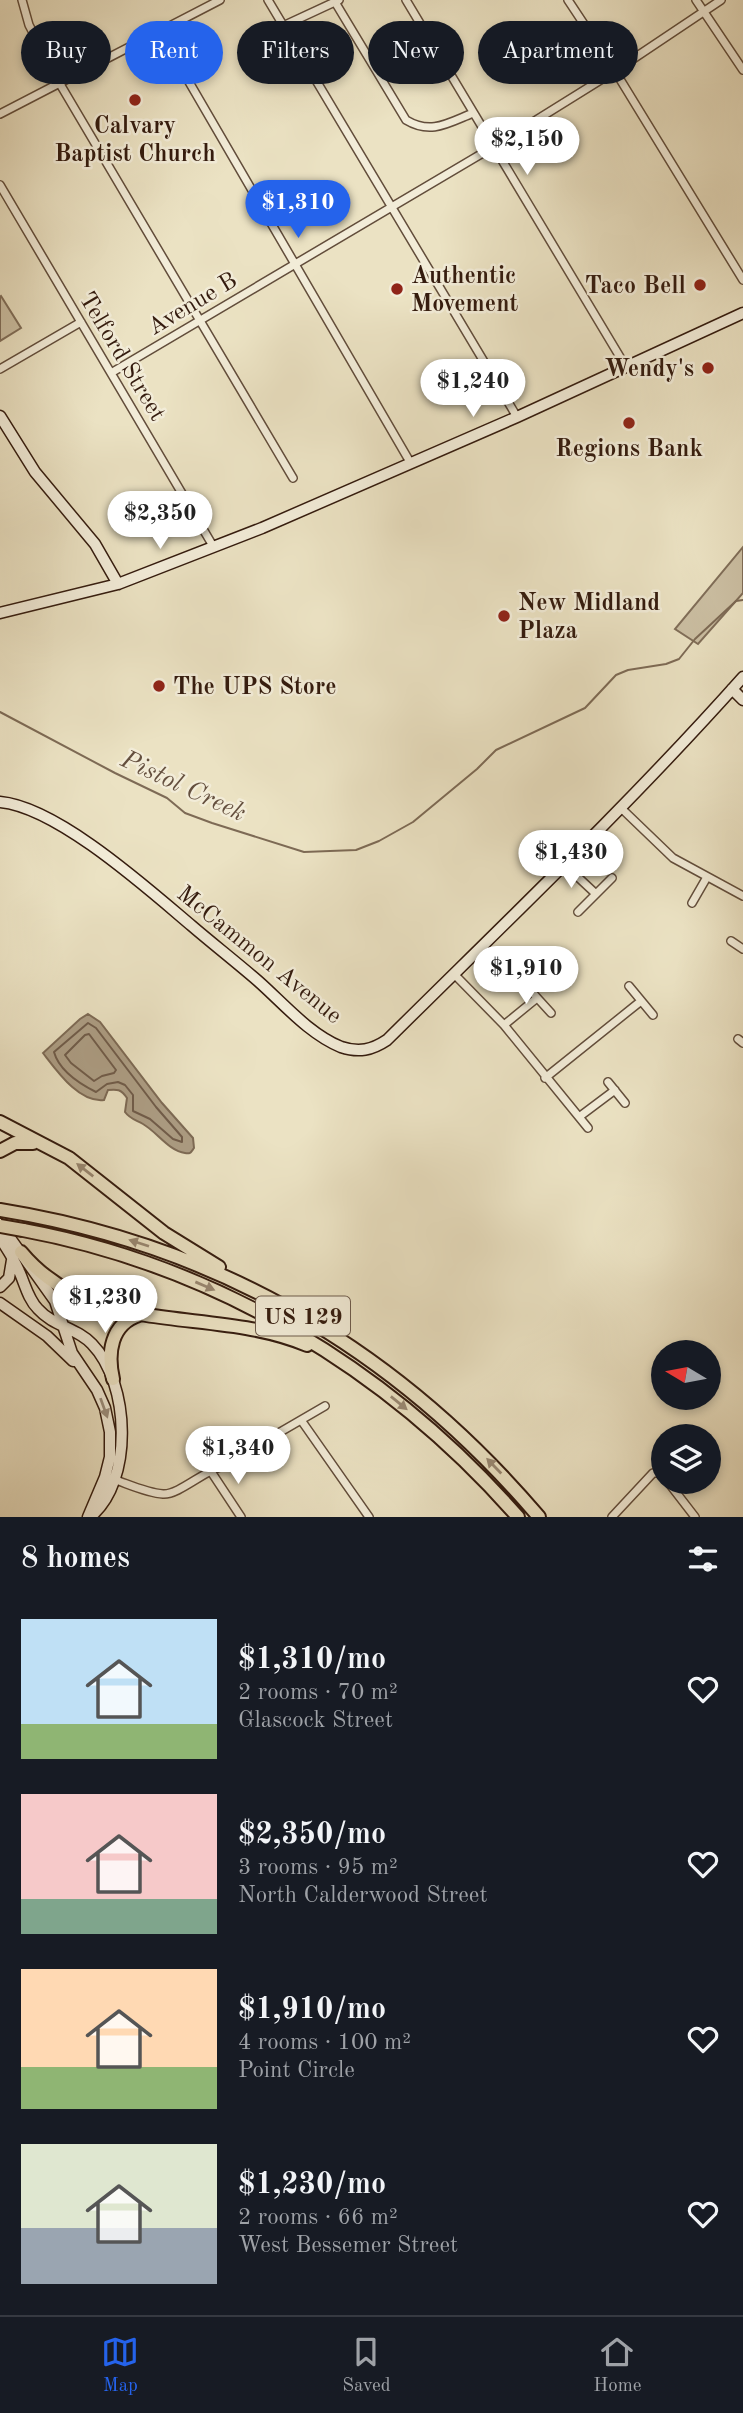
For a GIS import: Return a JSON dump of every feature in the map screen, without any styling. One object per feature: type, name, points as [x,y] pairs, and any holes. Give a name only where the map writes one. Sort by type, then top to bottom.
[{"type":"highway","points":[[0,1122],[51,1148],[85,1170],[164,1233],[239,1282]]},
{"type":"highway","points":[[0,1151],[8,1145],[21,1142],[51,1148]]},
{"type":"highway","name":"US 129","points":[[6,1211],[56,1220],[128,1240],[239,1282],[332,1334],[419,1396],[495,1467],[539,1517]]},
{"type":"highway","name":"US 129","points":[[0,1225],[96,1247],[179,1275],[280,1322],[350,1365],[396,1399],[473,1468],[518,1517]]},
{"type":"highway","points":[[16,1254],[74,1293],[106,1306],[139,1315],[250,1327],[305,1344],[331,1359],[350,1365]]},
{"type":"highway","points":[[113,1380],[110,1360],[117,1331],[125,1321],[139,1315]]},
{"type":"main road","points":[[0,613],[118,584],[213,547],[517,417],[743,313]]},
{"type":"main road","points":[[0,416],[35,472],[95,544],[118,584]]},
{"type":"main road","name":"McCammon Avenue","points":[[0,802],[38,813],[104,855],[256,979],[299,1019],[340,1046],[357,1051],[375,1048],[387,1041],[565,865],[743,677]]},
{"type":"main road","points":[[732,689],[743,700]]},
{"type":"main road","points":[[0,1225],[16,1254],[37,1308],[63,1326],[78,1332],[95,1346],[113,1380],[118,1396],[120,1456],[89,1517]]},
{"type":"main road","points":[[0,1238],[55,1301],[72,1353],[97,1390],[108,1418],[110,1478]]},
{"type":"main road","points":[[0,1287],[12,1271],[16,1254]]},
{"type":"main road","points":[[0,1303],[47,1336],[86,1374]]},
{"type":"street","points":[[22,0],[28,21]]},
{"type":"street","points":[[181,21],[220,0]]},
{"type":"street","points":[[268,0],[280,21]]},
{"type":"street","points":[[406,0],[626,368]]},
{"type":"street","points":[[568,0],[582,21]]},
{"type":"street","points":[[696,0],[743,70]]},
{"type":"street","name":"Avenue B","points":[[638,55],[721,0]]},
{"type":"street","points":[[294,21],[337,1],[406,120],[419,128],[438,127],[473,113]]},
{"type":"street","points":[[0,114],[60,84],[293,478]]},
{"type":"street","points":[[191,84],[411,462]]},
{"type":"street","points":[[318,84],[517,417]]},
{"type":"street","name":"Avenue B","points":[[111,373],[493,147],[594,84]]},
{"type":"street","points":[[623,84],[743,280]]},
{"type":"street","name":"Telford Street","points":[[0,185],[213,547]]},
{"type":"street","points":[[0,369],[81,322]]},
{"type":"street","points":[[621,808],[660,847],[693,870],[743,895]]},
{"type":"street","points":[[565,865],[597,894]]},
{"type":"street","points":[[578,912],[612,877]]},
{"type":"street","points":[[692,903],[707,877]]},
{"type":"street","points":[[732,941],[743,949]]},
{"type":"street","points":[[455,975],[503,1026],[588,1128]]},
{"type":"street","points":[[521,980],[551,1013]]},
{"type":"street","points":[[629,986],[653,1015]]},
{"type":"street","points":[[503,1026],[537,998]]},
{"type":"street","points":[[545,1078],[642,1001]]},
{"type":"street","points":[[608,1082],[625,1103]]},
{"type":"street","points":[[579,1117],[615,1090]]},
{"type":"street","points":[[110,1478],[163,1494],[170,1493],[325,1406]]},
{"type":"street","points":[[301,1420],[369,1517]]},
{"type":"street","points":[[210,1470],[242,1517]]},
{"type":"street","points":[[611,1517],[651,1475]]},
{"type":"street","points":[[677,1494],[695,1517]]},
{"type":"shaded area","points":[[0,297],[21,328],[0,341]]},
{"type":"shaded area","points":[[743,547],[743,593],[698,644],[675,629]]},
{"type":"water","points":[[88,1014],[100,1022],[162,1103],[193,1138],[194,1148],[191,1152],[179,1152],[148,1127],[129,1116],[125,1112],[127,1098],[121,1091],[108,1090],[104,1100],[95,1100],[77,1091],[43,1053]]},
{"type":"waterway","name":"Pistol Creek","points":[[0,712],[167,798],[185,813],[304,852],[356,850],[413,822],[496,750],[585,708],[616,675],[679,659],[695,639],[736,601],[743,600]]},
{"type":"place","name":"Calvary Baptist Church","points":[[135,100]]},
{"type":"place","name":"Taco Bell","points":[[700,285]]},
{"type":"place","name":"Authentic Movement","points":[[397,289]]},
{"type":"place","name":"Wendy's","points":[[708,368]]},
{"type":"place","name":"Regions Bank","points":[[629,423]]},
{"type":"place","name":"New Midland Plaza","points":[[504,616]]},
{"type":"place","name":"The UPS Store","points":[[159,686]]}]
